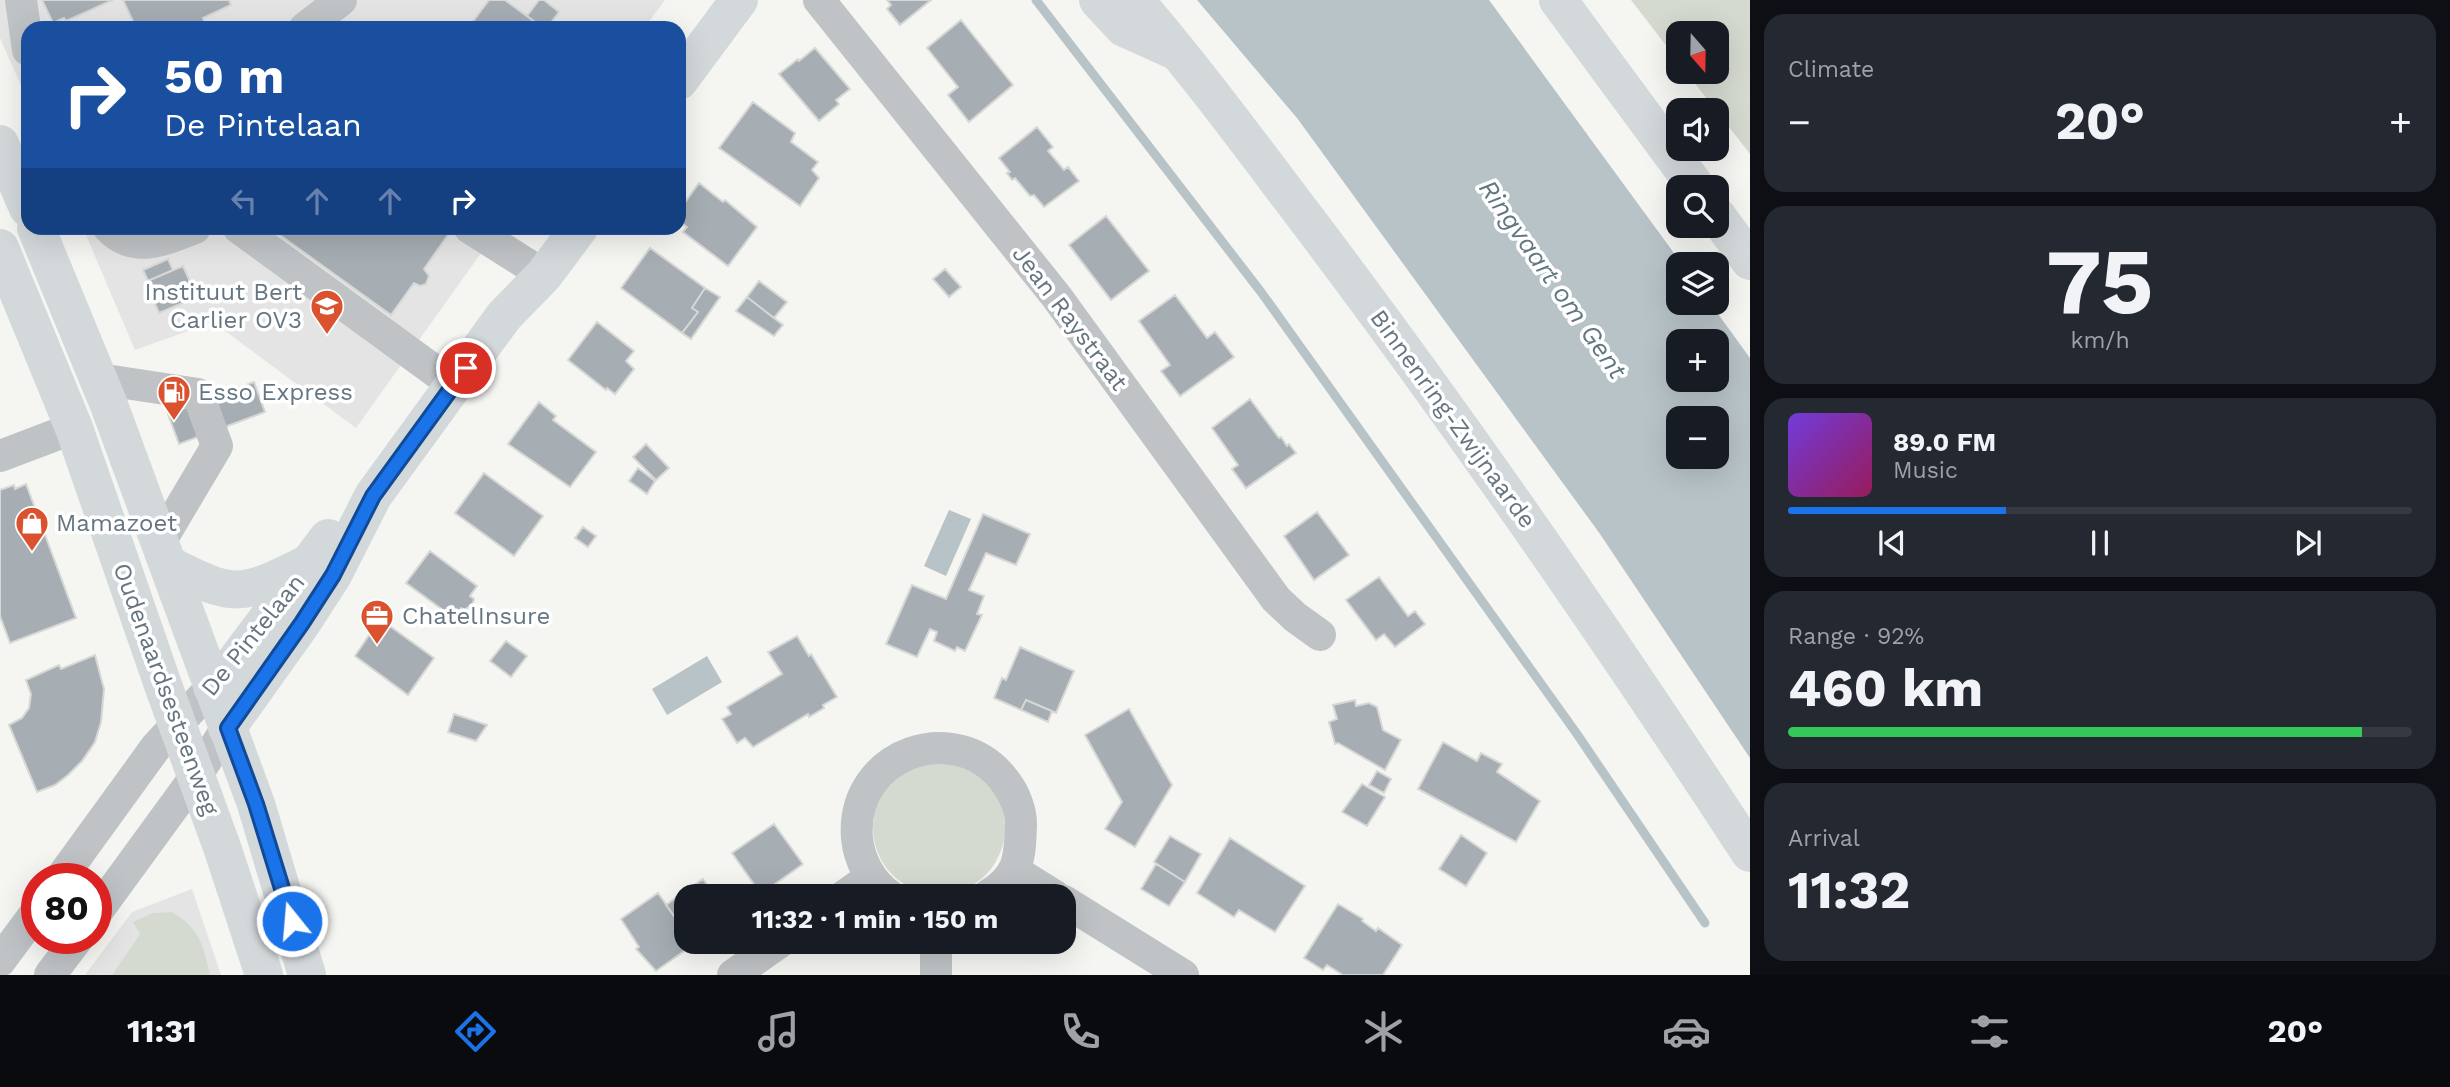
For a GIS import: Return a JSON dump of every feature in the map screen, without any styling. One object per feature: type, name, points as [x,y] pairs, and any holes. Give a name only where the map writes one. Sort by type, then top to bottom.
[{"type":"main road","points":[[686,72],[739,0]]},
{"type":"main road","points":[[1098,0],[1124,28],[1180,53]]},
{"type":"main road","name":"Binnenring-Zwijnaarde","points":[[1135,0],[1180,53],[1397,338],[1631,671],[1750,853]]},
{"type":"main road","points":[[1558,0],[1687,175]]},
{"type":"main road","points":[[0,144],[21,192]]},
{"type":"main road","points":[[1729,232],[1750,261]]},
{"type":"main road","name":"Oudenaardsesteenweg","points":[[39,235],[99,379],[165,554],[259,815],[307,975]]},
{"type":"main road","name":"De Pintelaan","points":[[228,728],[333,575],[373,496],[504,316],[544,275],[574,235]]},
{"type":"main road","name":"Oudenaardsesteenweg","points":[[0,248],[74,428],[223,850],[264,975]]},
{"type":"main road","name":"De Pintelaan","points":[[212,687],[313,561],[341,518],[373,496]]},
{"type":"main road","name":"De Pintelaan","points":[[165,554],[205,584],[232,590],[264,585],[313,561]]},
{"type":"street","points":[[21,0],[24,21]]},
{"type":"street","points":[[303,21],[305,0]]},
{"type":"street","points":[[312,21],[341,0]]},
{"type":"street","name":"Jean Raystraat","points":[[819,0],[1056,296],[1276,600],[1320,635]]},
{"type":"street","points":[[119,235],[128,241],[144,244],[177,235]]},
{"type":"street","points":[[249,235],[454,385]]},
{"type":"street","points":[[481,235],[544,275]]},
{"type":"street","points":[[99,379],[198,394],[217,446],[165,554]]},
{"type":"street","points":[[0,456],[74,428]]},
{"type":"street","name":"De Pintelaan","points":[[72,863],[147,758],[212,687]]},
{"type":"street","name":"De Pintelaan","points":[[112,891],[228,728]]},
{"type":"street","points":[[878,884],[859,851],[856,821],[859,806],[872,780],[892,761],[918,749],[944,747],[979,757],[1000,774],[1012,791],[1021,817],[1021,845],[1015,872],[1001,884]]},
{"type":"street","points":[[89,840],[98,835],[110,837],[124,847],[129,868]]},
{"type":"street","points":[[1015,872],[1035,884]]},
{"type":"street","points":[[1076,908],[1183,975]]},
{"type":"street","points":[[0,961],[21,933]]},
{"type":"street","points":[[50,975],[66,954]]},
{"type":"street","points":[[733,975],[763,954]]},
{"type":"street","points":[[936,954],[936,975]]},
{"type":"shaded area","points":[[0,0],[665,0],[649,21],[21,21],[21,85],[0,38]]},
{"type":"shaded area","points":[[1631,0],[1750,0],[1750,154],[1729,127],[1729,98],[1706,98],[1695,84],[1729,84],[1729,21],[1666,21],[1666,45]]},
{"type":"shaded area","name":"Instituut Bert Carlier OV3","points":[[86,235],[494,235],[356,428],[213,322],[135,350]]},
{"type":"shaded area","points":[[926,763],[952,763],[976,773],[994,791],[1004,815],[1004,841],[1000,853],[986,875],[974,884],[904,884],[884,865],[874,841],[874,815],[884,791],[902,773]]},
{"type":"shaded area","points":[[192,889],[221,975],[85,975],[101,954],[112,954],[112,939],[132,912]]},
{"type":"shaded area","points":[[172,912],[189,925],[199,938],[210,975],[112,975],[140,934],[133,922],[153,913]]},
{"type":"water","name":"Ringvaart om Gent","points":[[1197,0],[1489,0],[1673,252],[1666,252],[1666,315],[1719,315],[1729,329],[1666,329],[1666,392],[1729,392],[1729,329],[1750,358],[1750,758],[1600,534],[1297,118]]},
{"type":"water","points":[[949,510],[971,519],[946,576],[924,566]]},
{"type":"water","points":[[707,656],[722,682],[667,715],[652,689]]},
{"type":"building","points":[[42,0],[113,0],[66,21],[64,18],[52,21]]},
{"type":"building","points":[[123,0],[229,0],[231,5],[203,18],[204,21],[133,21]]},
{"type":"building","points":[[489,0],[505,0],[534,21],[473,21]]},
{"type":"building","points":[[539,0],[544,0],[559,12],[552,21],[534,21],[527,16]]},
{"type":"building","points":[[887,0],[931,0],[900,25],[887,9],[891,5]]},
{"type":"building","points":[[961,20],[1013,85],[969,122],[948,95],[958,87],[927,48]]},
{"type":"building","points":[[815,48],[850,89],[836,100],[839,104],[819,121],[779,74]]},
{"type":"building","points":[[753,102],[795,133],[791,142],[818,162],[812,170],[819,178],[800,206],[719,148]]},
{"type":"building","points":[[1037,127],[1053,147],[1048,151],[1064,170],[1068,167],[1079,181],[1044,207],[1034,195],[1030,196],[1015,178],[1012,180],[1007,173],[1010,172],[999,158]]},
{"type":"building","points":[[699,183],[723,202],[725,200],[757,227],[728,266],[686,234],[686,201]]},
{"type":"building","points":[[1106,216],[1149,271],[1111,300],[1069,245]]},
{"type":"building","points":[[280,235],[448,235],[424,269],[429,276],[426,284],[420,286],[414,283],[391,315]]},
{"type":"building","points":[[650,248],[705,288],[692,308],[698,312],[682,333],[621,288]]},
{"type":"building","points":[[168,259],[173,270],[148,281],[143,270]]},
{"type":"building","points":[[183,266],[197,297],[159,313],[145,282]]},
{"type":"building","points":[[945,269],[961,287],[949,297],[933,279]]},
{"type":"building","points":[[759,281],[787,302],[774,318],[747,297]]},
{"type":"building","points":[[705,288],[720,297],[691,339],[682,333],[698,312],[692,308]]},
{"type":"building","points":[[1175,295],[1207,338],[1215,332],[1234,357],[1180,396],[1161,371],[1170,365],[1139,321]]},
{"type":"building","points":[[747,297],[783,325],[774,336],[736,311]]},
{"type":"building","points":[[597,322],[634,351],[626,361],[634,369],[615,394],[568,360]]},
{"type":"building","points":[[254,382],[265,412],[179,444],[168,414]]},
{"type":"building","points":[[1250,399],[1279,438],[1281,437],[1287,446],[1289,444],[1296,453],[1246,488],[1232,469],[1238,465],[1212,428]]},
{"type":"building","points":[[539,402],[556,416],[553,420],[596,452],[570,487],[508,444]]},
{"type":"building","points":[[646,444],[669,468],[656,480],[633,457]]},
{"type":"building","points":[[638,468],[655,481],[647,494],[629,481]]},
{"type":"building","points":[[484,473],[543,516],[514,556],[455,513]]},
{"type":"building","points":[[26,484],[76,618],[10,643],[0,616],[0,490],[14,485],[15,489]]},
{"type":"building","points":[[1317,512],[1349,555],[1314,580],[1284,536]]},
{"type":"building","points":[[983,514],[1030,534],[1016,565],[986,553],[969,590],[984,596],[977,614],[982,615],[965,651],[957,647],[955,651],[934,641],[937,632],[930,629],[917,657],[886,644],[912,585],[946,599]]},
{"type":"building","points":[[583,527],[596,536],[588,547],[575,538]]},
{"type":"building","points":[[430,551],[477,586],[470,596],[474,599],[473,603],[465,610],[461,608],[454,618],[406,583]]},
{"type":"building","points":[[1379,577],[1408,616],[1415,611],[1425,624],[1395,647],[1384,634],[1376,640],[1346,600]]},
{"type":"building","points":[[380,619],[434,658],[408,695],[355,656]]},
{"type":"building","points":[[797,636],[837,697],[809,717],[808,714],[753,747],[745,738],[737,743],[722,719],[731,714],[727,707],[782,674],[768,652]]},
{"type":"building","points":[[506,641],[527,656],[511,677],[490,661]]},
{"type":"building","points":[[1020,647],[1074,671],[1056,713],[1026,700],[1021,710],[994,698],[1002,678],[1006,680]]},
{"type":"building","points":[[95,655],[104,689],[101,722],[95,742],[68,775],[55,785],[37,792],[9,725],[22,718],[29,708],[31,694],[26,680],[59,665],[61,669]]},
{"type":"building","points":[[1026,700],[1052,711],[1048,722],[1021,710]]},
{"type":"building","points":[[1355,700],[1356,706],[1369,703],[1377,707],[1383,730],[1401,740],[1385,770],[1338,743],[1335,744],[1329,722],[1337,719],[1333,705]]},
{"type":"building","points":[[1129,709],[1172,785],[1135,847],[1105,829],[1122,802],[1085,735]]},
{"type":"building","points":[[454,714],[487,725],[476,741],[448,732]]},
{"type":"building","points":[[1443,742],[1477,761],[1481,753],[1502,764],[1497,772],[1540,801],[1516,842],[1418,789]]},
{"type":"building","points":[[1377,771],[1391,779],[1384,793],[1369,785]]},
{"type":"building","points":[[1362,784],[1385,797],[1367,826],[1342,812]]},
{"type":"building","points":[[774,824],[803,864],[775,884],[754,884],[732,853]]},
{"type":"building","points":[[1461,835],[1487,853],[1466,886],[1439,869]]},
{"type":"building","points":[[1170,836],[1201,854],[1185,882],[1154,862]]},
{"type":"building","points":[[1230,838],[1305,886],[1275,932],[1239,910],[1234,917],[1197,893]]},
{"type":"building","points":[[1156,864],[1185,882],[1169,906],[1141,889]]},
{"type":"building","points":[[658,893],[674,916],[674,954],[680,954],[656,971],[636,949],[639,947],[621,919]]},
{"type":"building","points":[[674,899],[674,916],[666,905]]},
{"type":"building","points":[[1338,904],[1363,919],[1362,921],[1376,931],[1378,928],[1402,945],[1383,975],[1343,975],[1327,965],[1323,970],[1304,958]]},
{"type":"waterway","points":[[1036,0],[1261,292],[1577,734],[1705,923]]},
{"type":"place","name":"Instituut Bert Carlier OV3","points":[[327,336]]},
{"type":"place","name":"Esso Express","points":[[174,422]]},
{"type":"place","name":"Mamazoet","points":[[32,553]]},
{"type":"place","name":"ChatelInsure","points":[[377,646]]},
{"type":"route","points":[[292,921],[256,804],[228,728],[333,575],[373,496],[466,368]]}]
